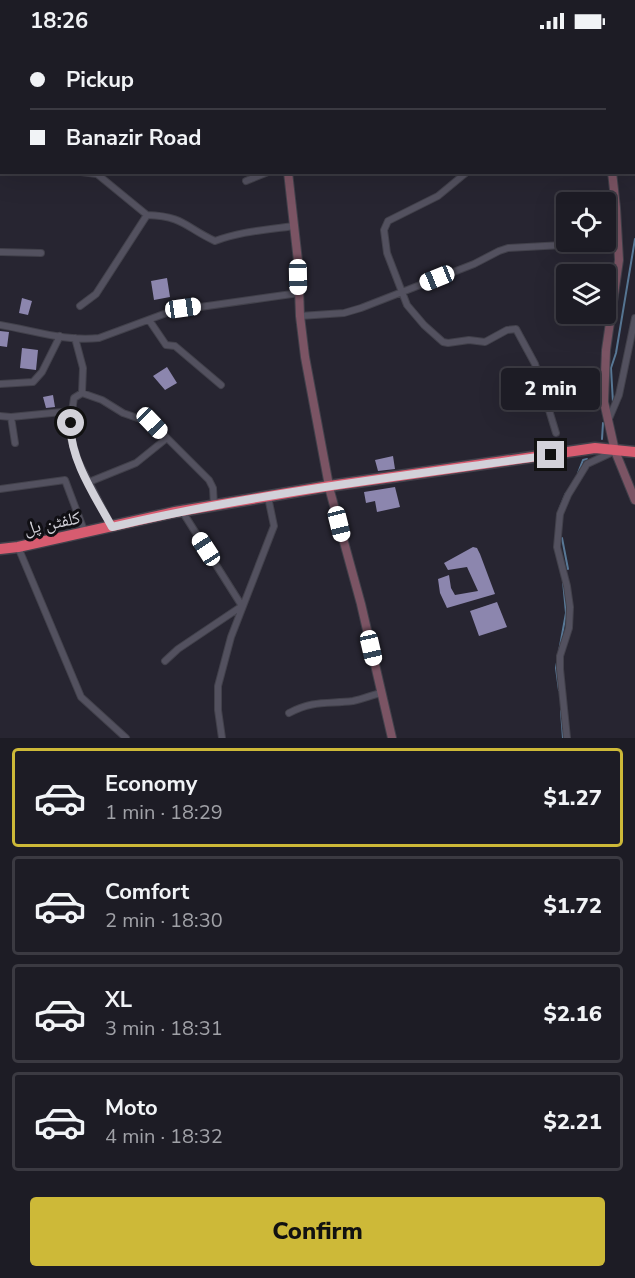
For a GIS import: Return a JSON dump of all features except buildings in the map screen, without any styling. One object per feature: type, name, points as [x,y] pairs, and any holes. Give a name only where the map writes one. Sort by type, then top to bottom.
[{"type":"highway","name":"کلفٹن پل","points":[[0,549],[182,511],[329,486],[595,448],[635,452]]},
{"type":"street","points":[[7,42],[28,42]]},
{"type":"street","points":[[97,174],[147,215],[178,219],[215,241],[232,234],[294,226]]},
{"type":"street","points":[[246,181],[263,174]]},
{"type":"street","points":[[288,174],[305,357],[329,486],[361,604],[392,738]]},
{"type":"street","points":[[465,174],[438,196],[392,218],[386,225],[384,230],[387,253],[401,293],[414,314],[443,342],[469,340],[485,342],[507,330],[516,329],[535,364],[556,433]]},
{"type":"street","points":[[612,174],[618,242],[617,275],[604,369],[604,402],[615,451],[635,500]]},
{"type":"street","points":[[80,306],[96,294],[147,215]]},
{"type":"street","points":[[300,316],[344,313],[401,293],[508,248],[618,242]]},
{"type":"street","points":[[0,252],[41,253]]},
{"type":"street","points":[[0,325],[75,338],[99,338],[183,308],[299,293]]},
{"type":"street","points":[[608,421],[619,395],[635,318]]},
{"type":"street","points":[[148,320],[166,345],[175,346],[221,385]]},
{"type":"street","points":[[0,384],[33,382],[42,372],[60,336]]},
{"type":"street","points":[[75,338],[83,368],[82,393]]},
{"type":"street","points":[[82,393],[74,398],[70,435],[78,461],[112,527]]},
{"type":"street","points":[[82,393],[102,400],[123,413],[152,423],[209,480],[213,488],[214,506]]},
{"type":"street","points":[[0,417],[72,411]]},
{"type":"street","points":[[11,417],[15,443]]},
{"type":"street","points":[[89,482],[136,463],[167,438]]},
{"type":"street","points":[[567,738],[560,656],[569,628],[570,607],[557,547],[560,514],[568,495],[587,464],[615,451]]},
{"type":"street","points":[[0,489],[65,480],[85,532]]},
{"type":"street","points":[[222,738],[218,710],[218,686],[242,606],[274,526],[268,496]]},
{"type":"street","points":[[182,511],[242,606]]},
{"type":"street","points":[[18,547],[81,697],[125,738]]},
{"type":"street","points":[[165,661],[178,649],[242,606]]},
{"type":"street","points":[[290,713],[303,705],[354,700],[381,693]]},
{"type":"waterway","points":[[613,403],[611,368],[616,353],[635,239]]},
{"type":"waterway","points":[[602,439],[603,423]]},
{"type":"waterway","points":[[578,473],[583,460],[587,459]]},
{"type":"waterway","points":[[559,510],[566,493]]},
{"type":"waterway","points":[[562,538],[568,569]]},
{"type":"waterway","points":[[559,690],[556,668],[566,613],[563,581]]},
{"type":"waterway","points":[[561,711],[563,738]]},
{"type":"route","points":[[71,423],[70,435],[78,461],[112,527],[175,512],[329,486],[551,455]]}]
